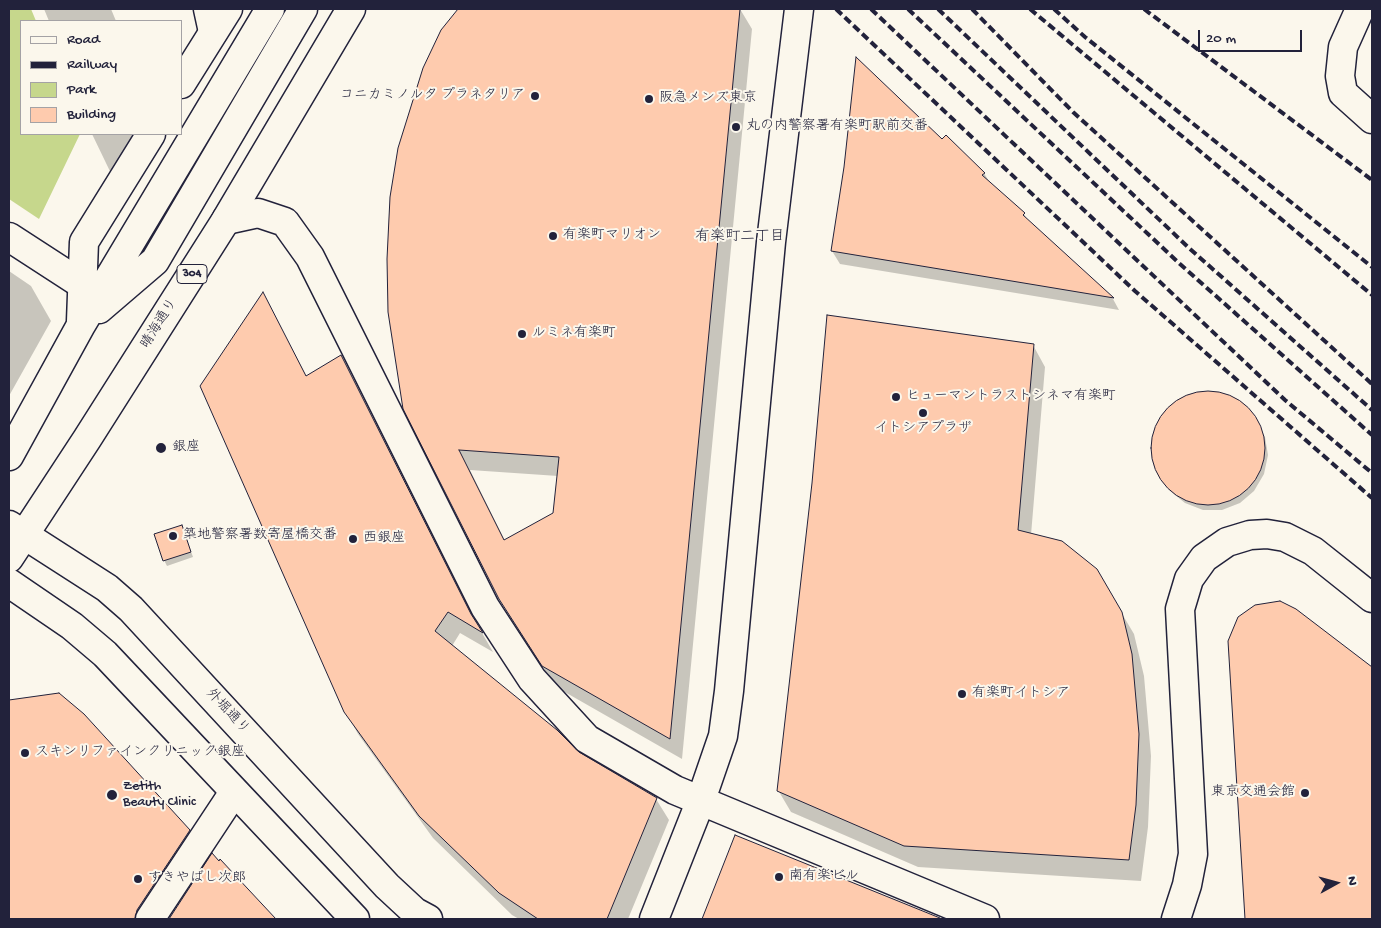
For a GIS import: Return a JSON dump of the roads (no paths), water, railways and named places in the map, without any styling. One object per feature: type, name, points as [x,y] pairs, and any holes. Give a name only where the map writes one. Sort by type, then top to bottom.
[{"type":"street","points":[[182,82],[210,20],[228,9]]},
{"type":"street","points":[[9,456],[81,325],[270,9]]},
{"type":"street","points":[[81,325],[155,261],[303,9]]},
{"type":"street","name":"晴海通り","points":[[9,558],[17,530],[226,220],[351,9]]},
{"type":"street","points":[[654,919],[701,800],[723,736],[729,691],[766,286],[800,9]]},
{"type":"street","points":[[1360,9],[1344,47],[1340,76],[1343,93],[1372,119]]},
{"type":"street","points":[[81,325],[84,242],[150,135]]},
{"type":"street","points":[[226,220],[258,213],[286,222],[310,257],[485,607],[532,679],[587,740],[675,790],[984,919]]},
{"type":"street","points":[[9,237],[83,285]]},
{"type":"street","name":"外堀通り","points":[[17,530],[107,588],[131,609],[387,886],[415,912],[428,919]]},
{"type":"street","points":[[1176,919],[1187,885],[1193,854],[1180,609],[1188,579],[1204,558],[1227,542],[1250,535],[1267,534],[1285,537],[1313,551],[1372,598]]},
{"type":"street","points":[[9,583],[72,626],[106,654],[354,919]]},
{"type":"street","points":[[150,919],[234,792]]},
{"type":"railway","points":[[836,9],[1135,291],[1372,498]]},
{"type":"railway","points":[[871,9],[1285,400],[1372,473]]},
{"type":"railway","points":[[908,9],[1180,264],[1372,435]]},
{"type":"railway","points":[[938,9],[1189,248],[1372,410]]},
{"type":"railway","points":[[972,9],[1073,112],[1372,384]]},
{"type":"railway","points":[[1030,9],[1372,295]]},
{"type":"railway","points":[[1054,9],[1085,37],[1372,267]]},
{"type":"railway","points":[[1144,9],[1372,180]]},
{"type":"place","name":"コニカミノルタ プラネタリア","points":[[535,96]]},
{"type":"place","name":"阪急メンズ東京","points":[[649,99]]},
{"type":"place","name":"丸の内警察署有楽町駅前交番","points":[[736,127]]},
{"type":"place","name":"有楽町マリオン","points":[[553,236]]},
{"type":"place","name":"ルミネ有楽町","points":[[522,334]]},
{"type":"place","name":"ヒューマントラストシネマ有楽町","points":[[896,397]]},
{"type":"place","name":"イトシアプラザ","points":[[923,413]]},
{"type":"place","name":"銀座","points":[[161,448]]},
{"type":"place","name":"築地警察署数寄屋橋交番","points":[[173,536]]},
{"type":"place","name":"西銀座","points":[[353,539]]},
{"type":"place","name":"有楽町イトシア","points":[[962,694]]},
{"type":"place","name":"スキンリファインクリニック銀座","points":[[25,753]]},
{"type":"place","name":"東京交通会館","points":[[1305,793]]},
{"type":"place","name":"Zetith Beauty Clinic","points":[[112,795]]},
{"type":"place","name":"南有楽ビル","points":[[779,877]]},
{"type":"place","name":"すきやばし次郎","points":[[138,879]]},
{"type":"district","name":"有楽町二丁目","points":[[740,238]]}]
